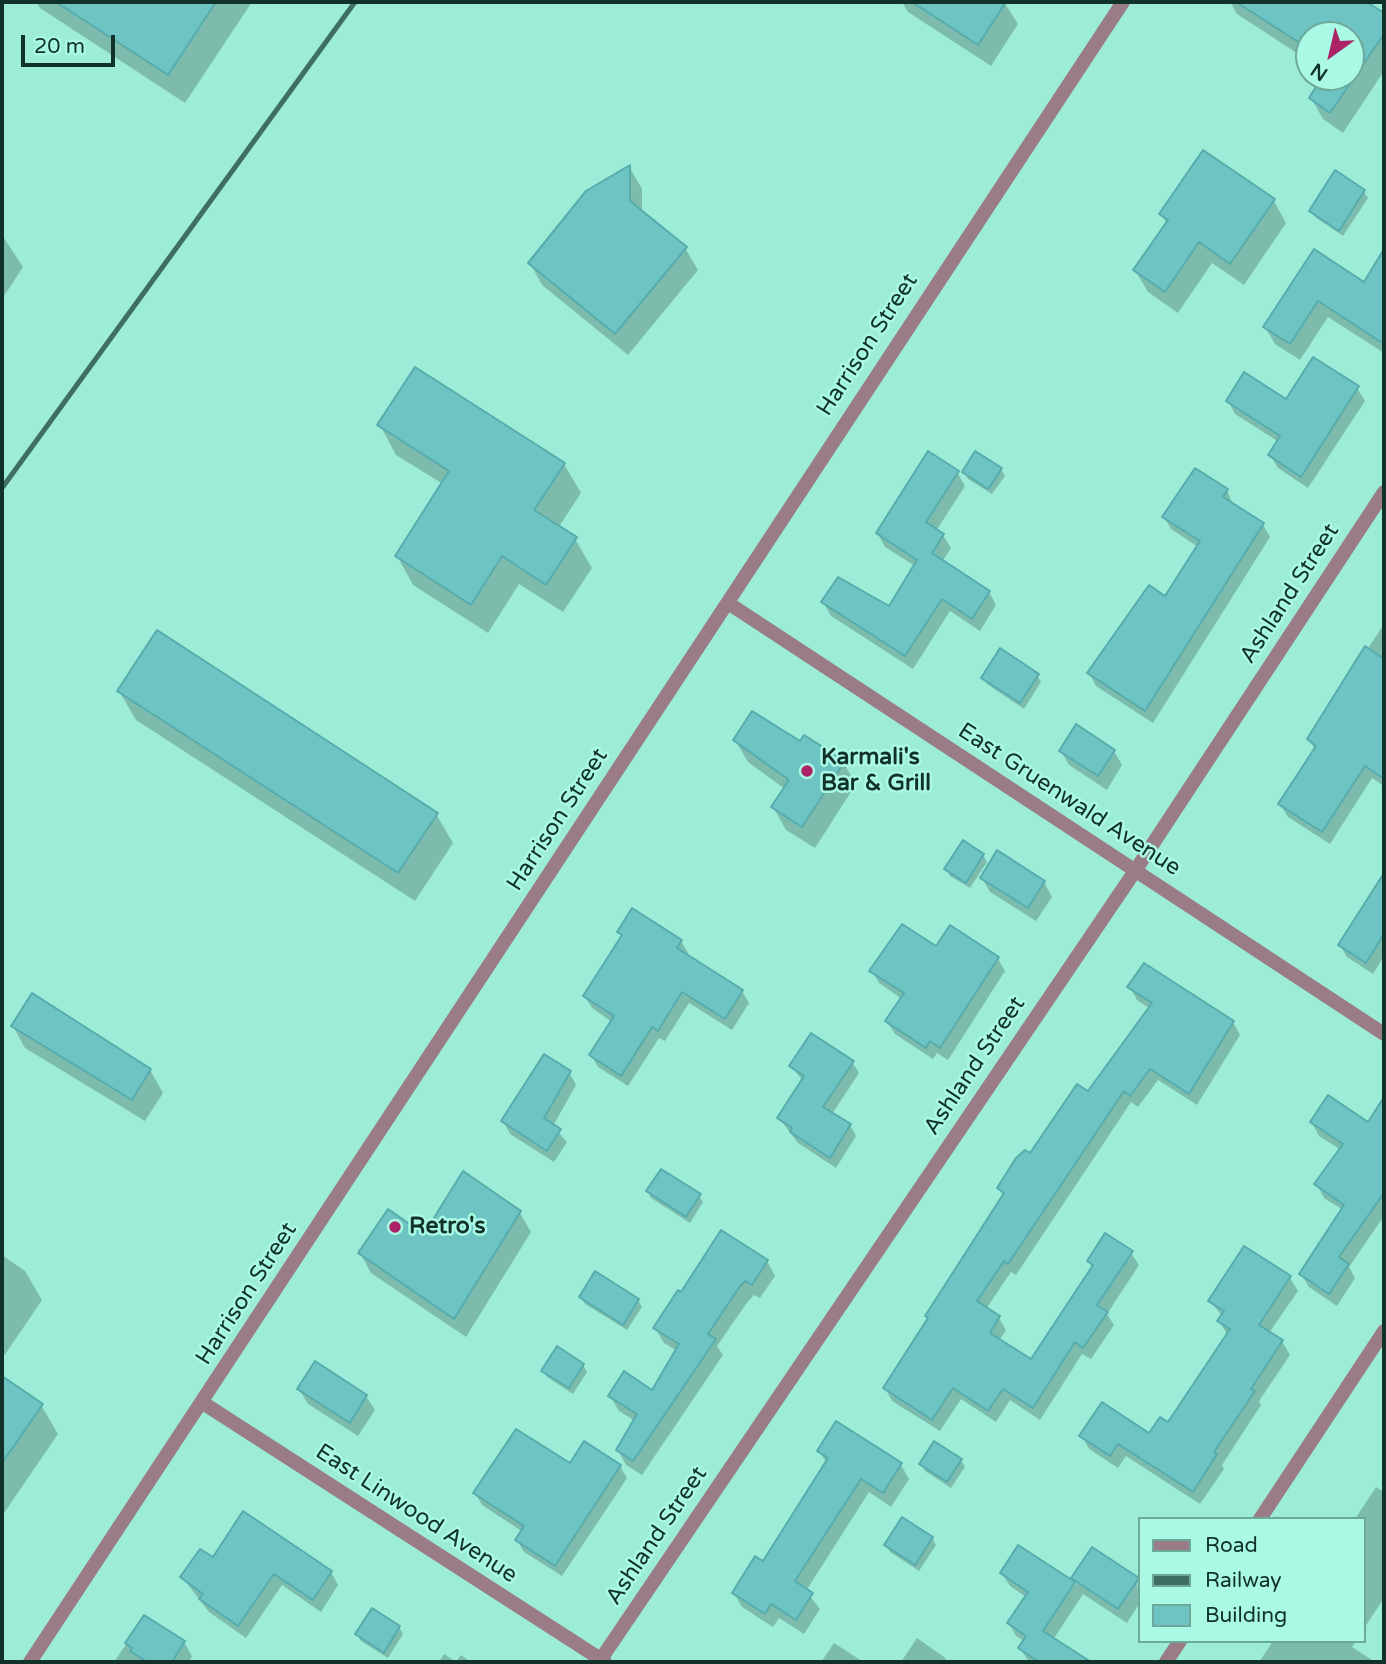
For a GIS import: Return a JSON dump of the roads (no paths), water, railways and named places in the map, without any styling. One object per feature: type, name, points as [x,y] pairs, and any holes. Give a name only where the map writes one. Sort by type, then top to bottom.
[{"type":"street","name":"Harrison Street","points":[[30,1662],[203,1403],[963,241],[1123,2]]},
{"type":"street","name":"Ashland Street","points":[[602,1661],[1135,870],[1384,492]]},
{"type":"street","name":"East Gruenwald Avenue","points":[[728,603],[1384,1034]]},
{"type":"street","points":[[1262,1517],[1384,1331]]},
{"type":"street","name":"East Linwood Avenue","points":[[203,1403],[602,1661]]},
{"type":"street","points":[[1166,1662],[1179,1643]]},
{"type":"railway","points":[[2,488],[355,2]]},
{"type":"place","name":"Karmali's Bar & Grill","points":[[807,771]]},
{"type":"place","name":"Retro's","points":[[395,1227]]}]
